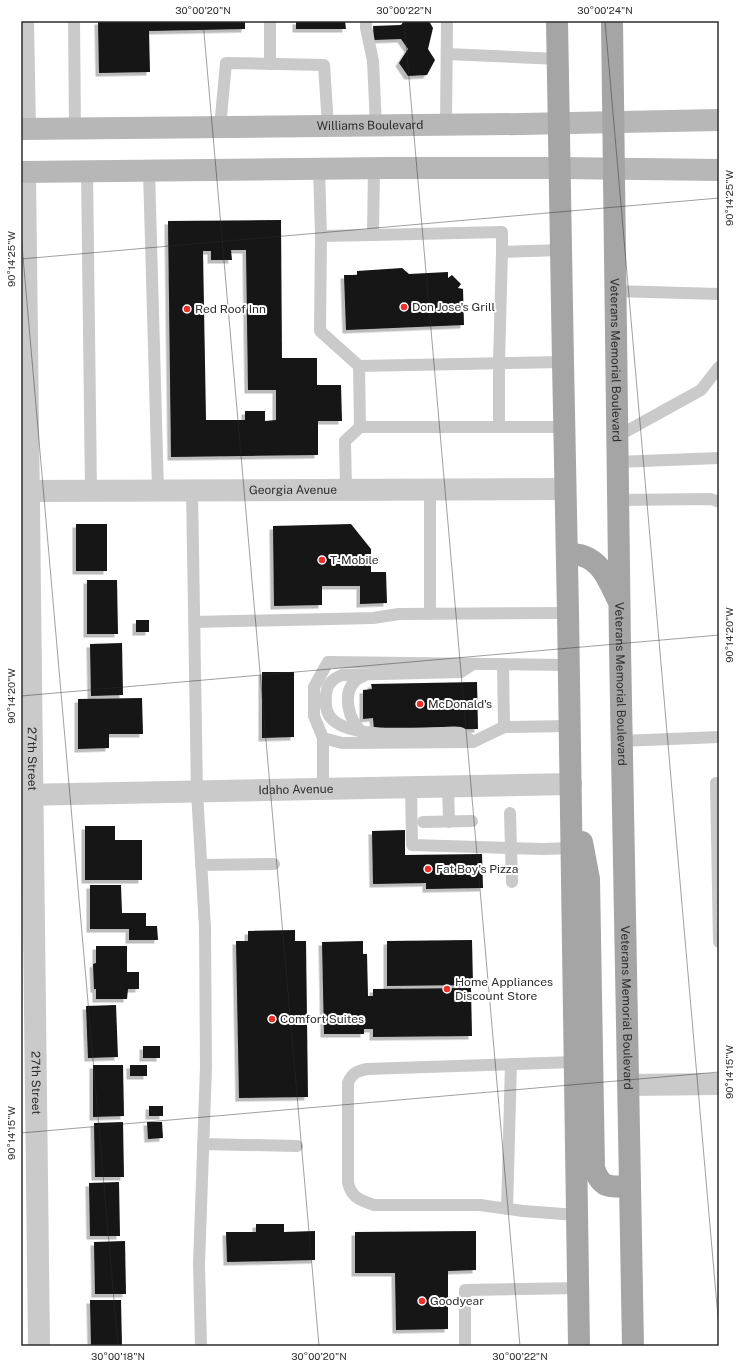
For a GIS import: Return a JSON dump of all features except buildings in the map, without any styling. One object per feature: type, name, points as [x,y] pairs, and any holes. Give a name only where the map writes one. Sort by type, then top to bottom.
[{"type":"main road","points":[[558,21],[559,168],[569,665],[579,1346]]},
{"type":"main road","name":"Veterans Memorial Boulevard","points":[[612,21],[612,169],[616,437],[633,1346]]},
{"type":"main road","name":"Williams Boulevard","points":[[23,129],[376,126],[719,120]]},
{"type":"main road","points":[[23,172],[319,168],[719,170]]},
{"type":"main road","points":[[567,554],[583,556],[595,563],[604,573],[619,601]]},
{"type":"main road","points":[[571,784],[589,879],[594,1168],[598,1178],[604,1185],[614,1187],[630,1186]]},
{"type":"street","points":[[23,21],[23,129]]},
{"type":"street","name":"27th Street","points":[[23,172],[29,1100],[39,1346]]},
{"type":"street","name":"Georgia Avenue","points":[[25,491],[565,489]]},
{"type":"street","name":"Idaho Avenue","points":[[27,795],[571,784]]},
{"type":"street","points":[[628,1085],[719,1084]]},
{"type":"lane","points":[[74,21],[75,129]]},
{"type":"lane","points":[[270,21],[270,64]]},
{"type":"lane","points":[[366,21],[373,62],[376,126]]},
{"type":"lane","points":[[446,125],[447,21]]},
{"type":"lane","points":[[447,54],[558,58]]},
{"type":"lane","points":[[220,127],[226,63],[324,65],[328,126]]},
{"type":"lane","points":[[319,168],[321,236],[320,331],[359,366],[563,362]]},
{"type":"lane","points":[[373,235],[374,168]]},
{"type":"lane","points":[[87,171],[91,491]]},
{"type":"lane","points":[[149,171],[158,490]]},
{"type":"lane","points":[[321,236],[502,232],[499,427]]},
{"type":"lane","points":[[502,252],[561,250]]},
{"type":"lane","points":[[614,291],[719,294]]},
{"type":"lane","points":[[359,366],[360,427]]},
{"type":"lane","points":[[616,437],[701,390],[719,367]]},
{"type":"lane","points":[[346,490],[346,441],[360,427],[564,427]]},
{"type":"lane","points":[[617,462],[719,458]]},
{"type":"lane","points":[[192,490],[197,792],[204,928],[206,1067],[202,1144],[199,1264],[201,1346]]},
{"type":"lane","points":[[430,490],[430,614]]},
{"type":"lane","points":[[617,500],[711,499],[719,502]]},
{"type":"lane","points":[[194,622],[373,618],[399,614],[568,613]]},
{"type":"lane","points":[[323,789],[323,738],[314,716],[314,688],[328,662],[569,665]]},
{"type":"lane","points":[[473,664],[462,672],[342,675],[335,678],[327,687],[326,700],[326,711],[332,720],[341,726],[362,732],[373,733],[461,733],[473,742]]},
{"type":"lane","points":[[503,664],[504,727]]},
{"type":"lane","points":[[362,732],[356,727],[351,718],[348,702],[349,690],[356,681],[364,675]]},
{"type":"lane","points":[[323,738],[342,743],[473,742],[504,727],[570,726]]},
{"type":"lane","points":[[621,741],[719,737]]},
{"type":"lane","points":[[716,783],[719,942]]},
{"type":"lane","points":[[448,787],[448,822]]},
{"type":"lane","points":[[411,788],[412,845],[572,848]]},
{"type":"lane","points":[[510,813],[512,882]]},
{"type":"lane","points":[[423,822],[472,821]]},
{"type":"lane","points":[[201,865],[274,864]]},
{"type":"lane","points":[[575,1062],[367,1069],[358,1071],[352,1075],[348,1083],[348,1183],[353,1195],[374,1205],[480,1205],[507,1209],[577,1214]]},
{"type":"lane","points":[[507,1209],[511,1064]]},
{"type":"lane","points":[[202,1144],[297,1146]]},
{"type":"lane","points":[[465,1346],[465,1290],[578,1288]]},
{"type":"place","name":"Don Jose's Grill","points":[[404,307]]},
{"type":"place","name":"Red Roof Inn","points":[[187,309]]},
{"type":"place","name":"T-Mobile","points":[[322,560]]},
{"type":"place","name":"McDonald's","points":[[420,704]]},
{"type":"place","name":"Fat Boy's Pizza","points":[[428,869]]},
{"type":"place","name":"Home Appliances Discount Store","points":[[447,989]]},
{"type":"place","name":"Comfort Suites","points":[[272,1019]]},
{"type":"place","name":"Goodyear","points":[[422,1301]]}]
